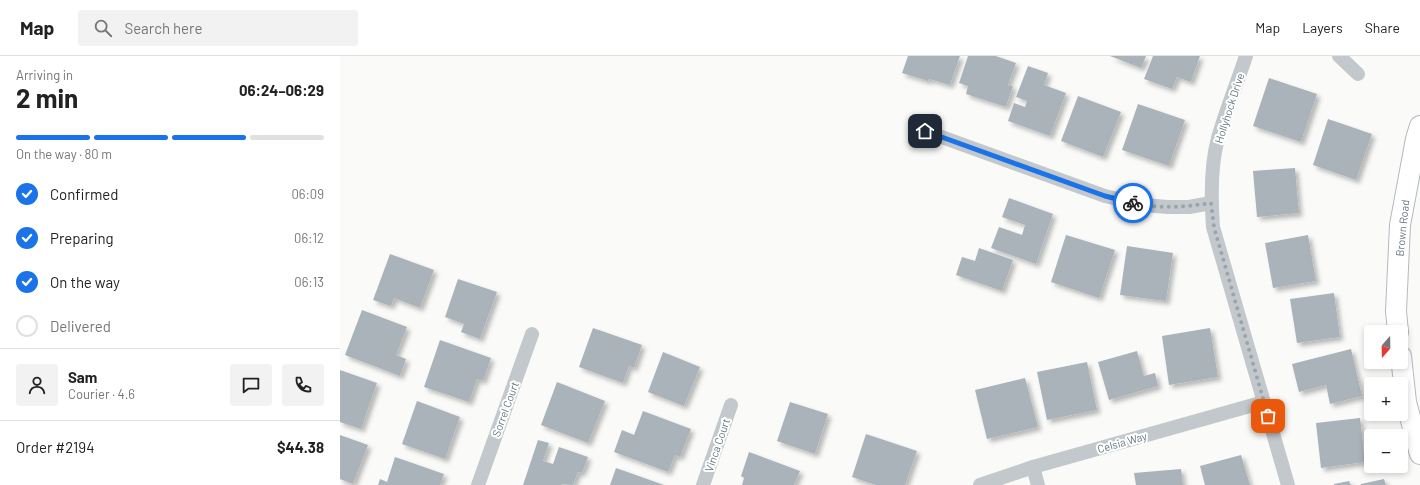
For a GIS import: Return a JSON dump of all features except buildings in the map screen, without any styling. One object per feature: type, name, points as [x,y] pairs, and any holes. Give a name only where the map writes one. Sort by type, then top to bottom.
[{"type":"street","name":"Hollyhock Drive","points":[[1246,56],[1218,139],[1213,172],[1211,203],[1214,227],[1288,485]]},
{"type":"street","points":[[1339,56],[1358,74]]},
{"type":"street","name":"Brown Road","points":[[1397,325],[1396,311],[1400,225],[1416,139],[1420,126]]},
{"type":"street","points":[[925,131],[1105,196],[1143,205],[1168,208],[1189,207],[1211,203]]},
{"type":"street","name":"Sorrel Court","points":[[478,485],[532,334]]},
{"type":"street","points":[[1402,369],[1406,402],[1420,454]]},
{"type":"street","name":"Celsia Way","points":[[980,485],[1033,466],[1264,402]]},
{"type":"street","name":"Vinca Court","points":[[703,485],[731,405]]},
{"type":"street","points":[[1033,466],[1038,485]]},
{"type":"way so far","points":[[1133,203],[1168,208],[1189,207],[1211,203],[1214,227],[1268,416]]},
{"type":"route","points":[[925,131],[1105,196],[1133,203]]}]
